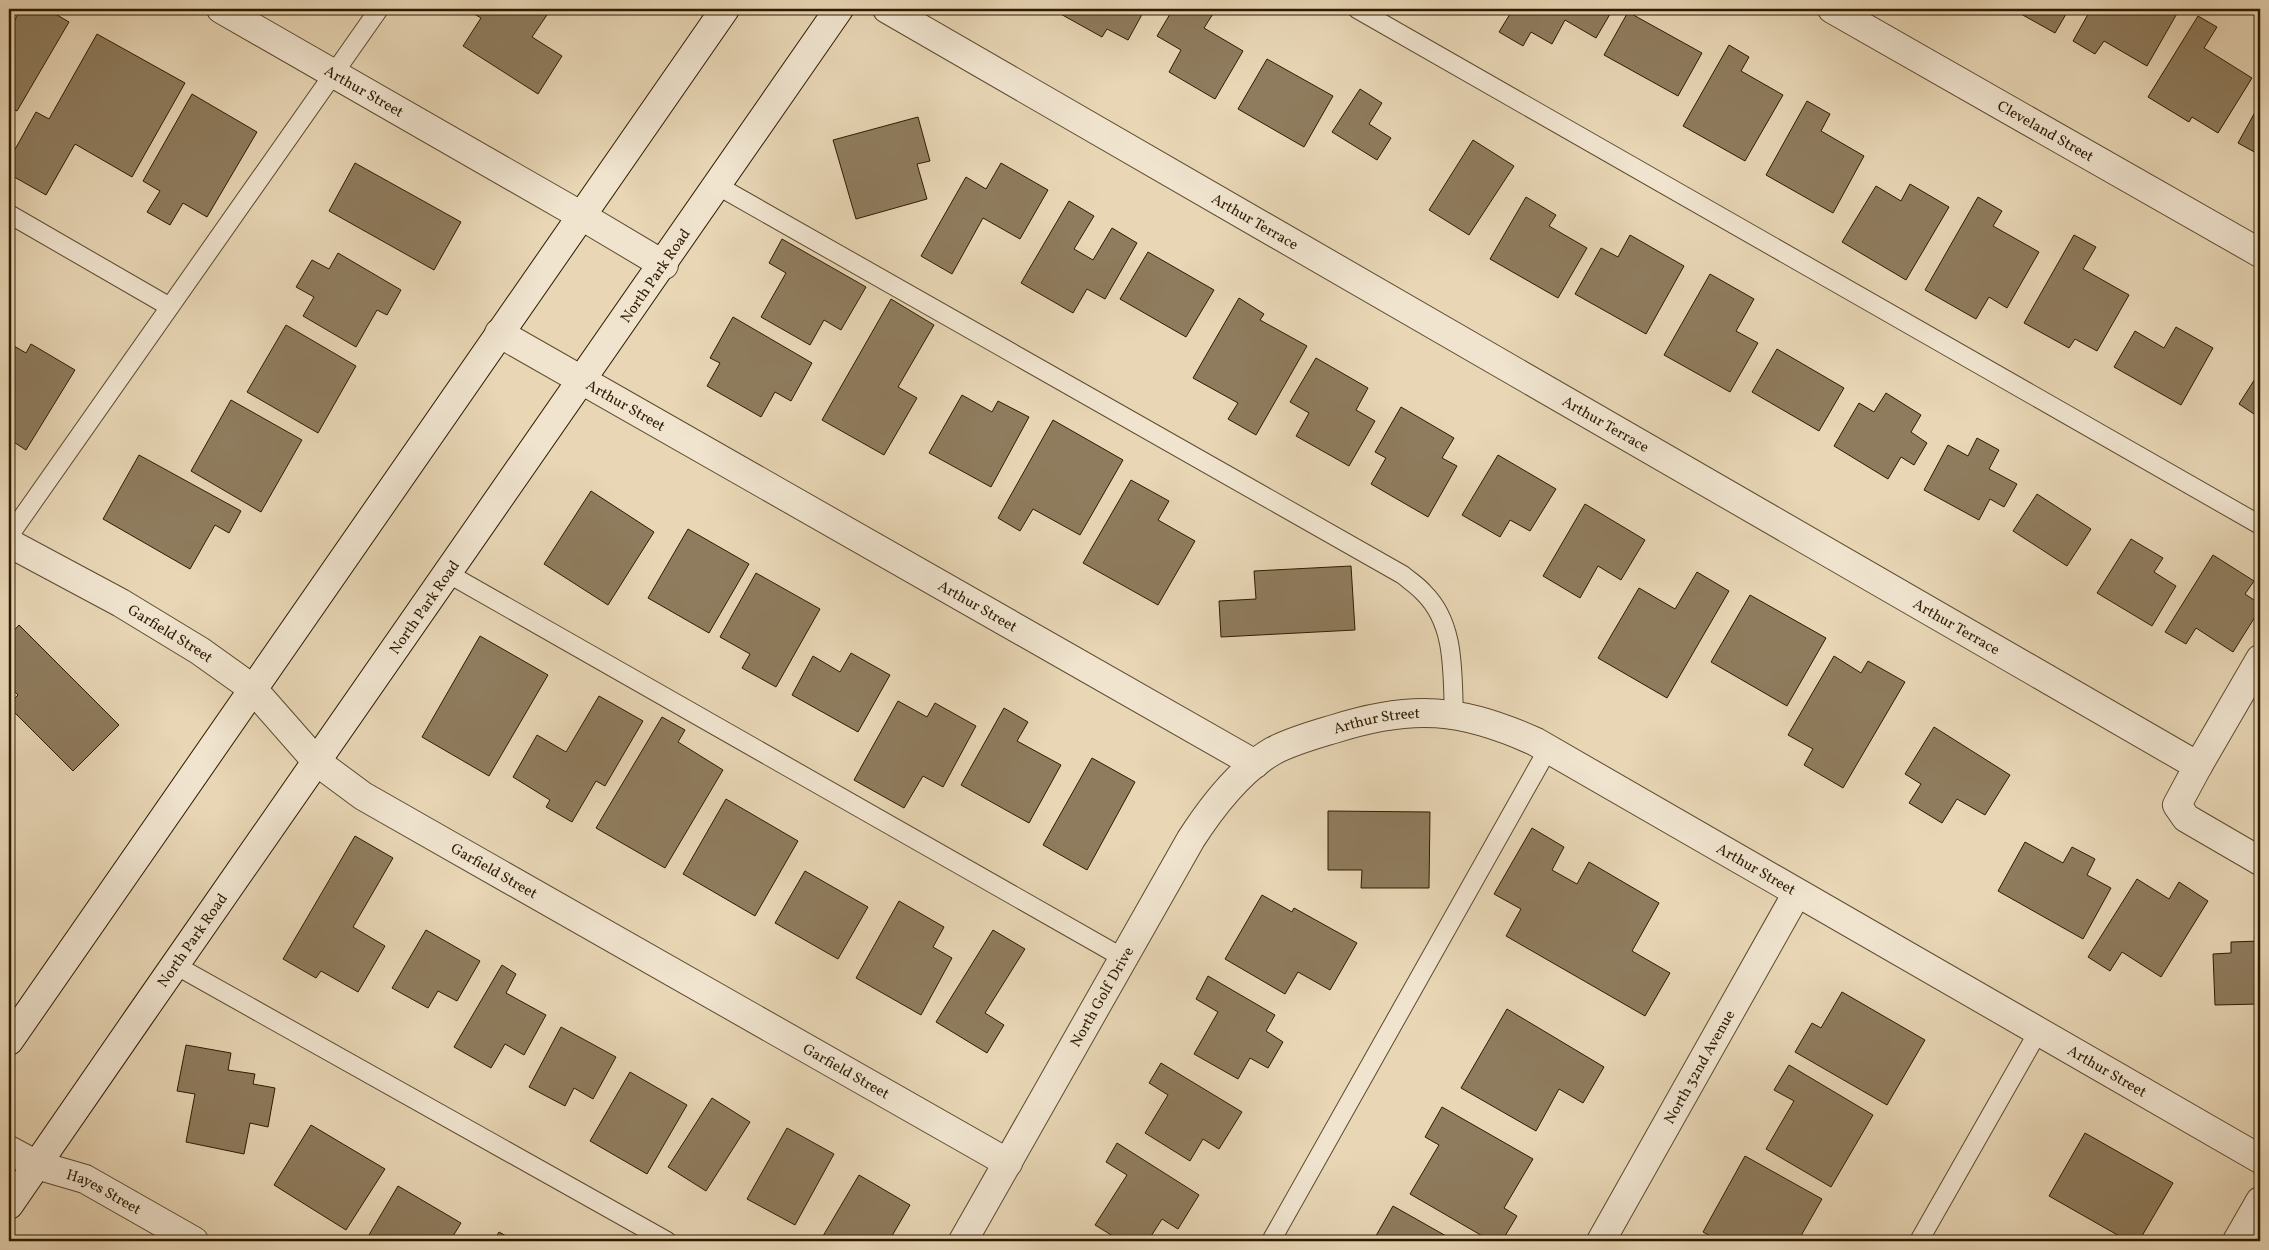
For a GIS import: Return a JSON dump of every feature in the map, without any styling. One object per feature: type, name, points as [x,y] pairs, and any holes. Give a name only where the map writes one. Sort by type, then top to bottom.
[{"type":"street","name":"Arthur Street","points":[[221,9],[664,264]]},
{"type":"street","points":[[9,1041],[580,214],[725,9]]},
{"type":"street","name":"North Park Road","points":[[9,1205],[447,573],[584,380],[839,9]]},
{"type":"street","name":"Arthur Terrace","points":[[887,9],[2198,766]]},
{"type":"street","name":"Cleveland Street","points":[[1832,9],[2260,253]]},
{"type":"street","name":"Arthur Street","points":[[499,333],[1255,764],[1274,751],[1294,742],[1373,717],[1409,712],[1454,714],[1468,716],[1503,728],[1548,749],[2260,1159]]},
{"type":"street","name":"Garfield Street","points":[[9,543],[121,604],[200,651],[252,688],[317,762],[363,796],[1008,1163]]},
{"type":"street","points":[[2260,659],[2177,806],[2186,818],[2260,861]]},
{"type":"street","name":"North Golf Drive","points":[[963,1241],[1202,822],[1226,792],[1255,764]]},
{"type":"street","name":"North 32nd Avenue","points":[[1601,1241],[1796,893]]},
{"type":"street","name":"Hayes Street","points":[[9,1150],[37,1165],[85,1179],[194,1241]]},
{"type":"street","points":[[2237,1241],[2260,1201]]},
{"type":"lane","points":[[9,536],[379,9]]},
{"type":"lane","points":[[1357,9],[2260,525]]},
{"type":"lane","points":[[718,186],[1403,575],[1425,593],[1446,625],[1450,646],[1454,714]]},
{"type":"lane","points":[[9,214],[170,307]]},
{"type":"lane","points":[[447,573],[1125,959]]},
{"type":"lane","points":[[1271,1241],[1548,749]]},
{"type":"lane","points":[[176,965],[667,1241]]},
{"type":"lane","points":[[1919,1241],[2038,1032]]},
{"type":"building","points":[[21,9],[47,9],[69,22],[17,111],[9,107],[9,23],[12,25]]},
{"type":"building","points":[[466,9],[551,9],[532,37],[562,56],[538,94],[463,46],[481,18]]},
{"type":"building","points":[[1059,9],[1145,9],[1128,40],[1107,29],[1102,37],[1057,12]]},
{"type":"building","points":[[1173,9],[1216,9],[1204,28],[1243,51],[1215,99],[1169,72],[1181,50],[1157,36]]},
{"type":"building","points":[[1513,9],[1613,9],[1596,38],[1565,20],[1552,44],[1531,32],[1523,46],[1499,32]]},
{"type":"building","points":[[2012,9],[2069,9],[2055,33]]},
{"type":"building","points":[[2091,9],[2179,10],[2147,66],[2104,41],[2095,54],[2073,41]]},
{"type":"building","points":[[1628,12],[1702,53],[1678,96],[1604,55]]},
{"type":"building","points":[[2198,16],[2217,27],[2204,48],[2252,78],[2218,133],[2192,117],[2189,122],[2148,97]]},
{"type":"building","points":[[97,34],[185,83],[132,177],[75,144],[46,195],[9,174],[9,160],[36,112],[49,119]]},
{"type":"building","points":[[1729,45],[1749,57],[1741,71],[1783,95],[1745,161],[1683,126]]},
{"type":"building","points":[[1267,59],[1333,96],[1304,147],[1238,109]]},
{"type":"building","points":[[1360,89],[1382,103],[1369,124],[1391,138],[1377,160],[1332,132]]},
{"type":"building","points":[[192,94],[257,132],[207,217],[183,203],[170,225],[147,212],[160,191],[143,181]]},
{"type":"building","points":[[1807,101],[1830,114],[1821,131],[1864,156],[1833,213],[1766,175]]},
{"type":"building","points":[[2260,105],[2260,155],[2238,143]]},
{"type":"building","points":[[918,117],[930,161],[917,164],[927,199],[856,219],[833,140]]},
{"type":"building","points":[[1473,140],[1514,166],[1469,235],[1429,210]]},
{"type":"building","points":[[355,163],[461,222],[434,270],[329,211]]},
{"type":"building","points":[[1001,163],[1048,190],[1020,239],[983,218],[952,274],[921,256],[966,177],[986,189]]},
{"type":"building","points":[[1910,184],[1949,207],[1906,280],[1842,242],[1876,186],[1901,201]]},
{"type":"building","points":[[1526,197],[1556,215],[1549,226],[1587,248],[1558,298],[1490,259]]},
{"type":"building","points":[[1978,197],[2002,211],[1993,226],[2039,252],[2007,308],[1989,297],[1976,319],[1925,290]]},
{"type":"building","points":[[1069,201],[1094,216],[1074,249],[1093,260],[1112,228],[1137,243],[1105,299],[1087,289],[1073,313],[1021,283]]},
{"type":"building","points":[[1630,235],[1684,266],[1646,334],[1575,294],[1601,248],[1618,257]]},
{"type":"building","points":[[2074,235],[2096,247],[2083,269],[2129,295],[2097,351],[2075,339],[2069,348],[2024,323]]},
{"type":"building","points":[[782,239],[866,287],[841,330],[824,320],[810,345],[761,317],[786,273],[769,263]]},
{"type":"building","points":[[1148,252],[1214,290],[1186,337],[1120,299]]},
{"type":"building","points":[[338,253],[401,290],[387,315],[377,310],[356,347],[303,316],[314,297],[296,287],[312,260],[329,269]]},
{"type":"building","points":[[1710,274],[1754,299],[1736,331],[1758,343],[1730,392],[1664,355]]},
{"type":"building","points":[[1239,298],[1264,314],[1260,320],[1307,346],[1256,435],[1228,419],[1238,403],[1193,378]]},
{"type":"building","points":[[891,299],[934,325],[898,387],[917,398],[884,455],[822,420]]},
{"type":"building","points":[[733,317],[812,363],[791,401],[775,392],[761,417],[707,386],[720,363],[710,358]]},
{"type":"building","points":[[286,325],[356,366],[318,433],[247,392]]},
{"type":"building","points":[[2176,327],[2213,348],[2181,405],[2114,367],[2135,331],[2164,348]]},
{"type":"building","points":[[9,343],[26,353],[31,344],[75,370],[26,450],[9,439]]},
{"type":"building","points":[[1777,349],[1844,388],[1819,431],[1752,392]]},
{"type":"building","points":[[1316,358],[1368,388],[1356,410],[1375,421],[1349,466],[1296,436],[1309,413],[1290,402]]},
{"type":"building","points":[[2260,371],[2260,418],[2239,404]]},
{"type":"building","points":[[1886,393],[1921,415],[1911,432],[1927,443],[1914,465],[1901,457],[1888,479],[1834,446],[1859,403],[1874,412]]},
{"type":"building","points":[[962,395],[992,412],[998,401],[1029,417],[991,487],[929,453]]},
{"type":"building","points":[[231,400],[302,440],[261,512],[191,471]]},
{"type":"building","points":[[1401,407],[1454,438],[1442,458],[1457,466],[1428,517],[1371,484],[1386,458],[1375,452]]},
{"type":"building","points":[[1053,420],[1123,460],[1080,535],[1033,509],[1020,531],[998,518]]},
{"type":"building","points":[[1977,438],[1999,450],[1989,469],[2017,484],[2004,507],[1990,499],[1979,520],[1924,490],[1948,445],[1968,456]]},
{"type":"building","points":[[139,455],[241,511],[229,533],[215,525],[190,569],[103,519]]},
{"type":"building","points":[[1498,455],[1556,489],[1530,531],[1510,520],[1500,537],[1462,515]]},
{"type":"building","points":[[1131,480],[1169,501],[1158,520],[1195,541],[1158,605],[1083,563]]},
{"type":"building","points":[[591,491],[654,532],[608,605],[544,564]]},
{"type":"building","points":[[2037,494],[2091,529],[2067,566],[2013,531]]},
{"type":"building","points":[[1585,504],[1645,540],[1621,580],[1598,566],[1580,598],[1543,576]]},
{"type":"building","points":[[688,529],[749,564],[709,633],[648,598]]},
{"type":"building","points":[[2131,539],[2163,558],[2154,572],[2176,586],[2152,626],[2097,593]]},
{"type":"building","points":[[2213,555],[2254,581],[2245,594],[2260,604],[2260,609],[2233,652],[2196,628],[2186,644],[2165,632]]},
{"type":"building","points":[[1351,566],[1355,630],[1221,637],[1219,601],[1256,599],[1254,571]]},
{"type":"building","points":[[1697,572],[1729,591],[1667,698],[1598,658],[1639,588],[1675,609]]},
{"type":"building","points":[[756,573],[820,609],[776,687],[742,668],[750,654],[720,637]]},
{"type":"building","points":[[1750,595],[1826,638],[1787,706],[1711,662]]},
{"type":"building","points":[[19,625],[119,725],[73,771],[9,707],[9,704],[18,695],[9,686],[9,636]]},
{"type":"building","points":[[480,636],[548,675],[489,776],[422,737]]},
{"type":"building","points":[[851,653],[890,675],[858,732],[792,695],[813,656],[840,672]]},
{"type":"building","points":[[1834,656],[1861,673],[1868,661],[1905,682],[1843,788],[1804,765],[1813,749],[1788,735]]},
{"type":"building","points":[[599,696],[643,721],[605,786],[596,781],[572,822],[546,807],[550,800],[513,777],[537,735],[566,752]]},
{"type":"building","points":[[898,701],[927,717],[935,703],[976,726],[943,787],[923,776],[904,808],[854,780]]},
{"type":"building","points":[[1004,708],[1028,722],[1017,741],[1061,765],[1029,823],[961,785]]},
{"type":"building","points":[[662,717],[685,730],[678,742],[723,770],[665,868],[596,828]]},
{"type":"building","points":[[1934,727],[2010,775],[1985,815],[1957,799],[1942,823],[1909,803],[1921,784],[1905,774]]},
{"type":"building","points":[[1092,758],[1135,782],[1087,870],[1043,845]]},
{"type":"building","points":[[726,799],[798,841],[755,916],[683,874]]},
{"type":"building","points":[[1328,811],[1430,812],[1429,888],[1361,888],[1362,870],[1328,870]]},
{"type":"building","points":[[1532,828],[1564,847],[1552,870],[1577,884],[1589,862],[1659,903],[1632,951],[1670,973],[1645,1016],[1506,936],[1521,909],[1494,894]]},
{"type":"building","points":[[355,836],[393,858],[353,927],[385,946],[358,992],[321,971],[316,978],[283,959]]},
{"type":"building","points":[[2025,842],[2063,863],[2072,847],[2095,859],[2087,875],[2111,888],[2083,939],[1998,891]]},
{"type":"building","points":[[805,871],[868,907],[838,959],[775,923]]},
{"type":"building","points":[[2137,879],[2169,899],[2179,882],[2208,901],[2161,977],[2122,952],[2110,971],[2088,957]]},
{"type":"building","points":[[1262,895],[1292,912],[1294,908],[1357,943],[1330,990],[1298,972],[1285,994],[1225,959]]},
{"type":"building","points":[[899,901],[944,927],[933,947],[952,958],[921,1015],[856,978]]},
{"type":"building","points":[[426,930],[480,961],[457,1001],[438,991],[428,1008],[392,988]]},
{"type":"building","points":[[993,930],[1025,949],[985,1013],[1004,1025],[987,1053],[936,1022]]},
{"type":"building","points":[[2260,941],[2260,1004],[2215,1005],[2213,954],[2231,953],[2231,942]]},
{"type":"building","points":[[502,965],[516,974],[506,993],[546,1015],[524,1055],[505,1044],[491,1068],[454,1047]]},
{"type":"building","points":[[1208,976],[1275,1015],[1266,1031],[1283,1042],[1268,1068],[1250,1058],[1238,1079],[1194,1054],[1218,1012],[1196,999]]},
{"type":"building","points":[[1842,992],[1925,1040],[1887,1105],[1795,1052],[1812,1023],[1821,1028]]},
{"type":"building","points":[[1507,1009],[1604,1067],[1583,1103],[1559,1089],[1536,1131],[1461,1088]]},
{"type":"building","points":[[561,1027],[616,1057],[593,1099],[574,1088],[565,1106],[529,1087]]},
{"type":"building","points":[[186,1045],[231,1053],[228,1070],[255,1074],[253,1084],[275,1088],[268,1127],[250,1123],[244,1154],[186,1142],[195,1094],[177,1091]]},
{"type":"building","points":[[1161,1063],[1242,1112],[1219,1149],[1203,1139],[1190,1161],[1145,1133],[1168,1095],[1149,1083]]},
{"type":"building","points":[[1789,1065],[1873,1115],[1831,1187],[1766,1149],[1794,1101],[1774,1090]]},
{"type":"building","points":[[630,1072],[687,1105],[647,1174],[590,1141]]},
{"type":"building","points":[[712,1098],[750,1122],[706,1191],[668,1167]]},
{"type":"building","points":[[1442,1107],[1533,1159],[1504,1208],[1517,1216],[1502,1241],[1491,1241],[1410,1194],[1439,1145],[1425,1137]]},
{"type":"building","points":[[311,1125],[385,1169],[346,1230],[274,1185]]},
{"type":"building","points":[[787,1128],[834,1154],[795,1225],[747,1199]]},
{"type":"building","points":[[2085,1133],[2173,1183],[2139,1241],[2128,1241],[2049,1196]]},
{"type":"building","points":[[1117,1143],[1199,1195],[1178,1229],[1162,1219],[1148,1241],[1121,1241],[1095,1225],[1127,1175],[1106,1162]]},
{"type":"building","points":[[1745,1156],[1822,1199],[1798,1241],[1720,1241],[1703,1232]]},
{"type":"building","points":[[859,1175],[910,1205],[889,1241],[820,1241]]},
{"type":"building","points":[[398,1186],[461,1223],[450,1241],[366,1240]]},
{"type":"building","points":[[1393,1206],[1455,1241],[1373,1241]]},
{"type":"building","points":[[499,1232],[515,1241],[494,1241]]},
{"type":"building","points":[[2080,1237],[2088,1241],[2077,1241]]}]
